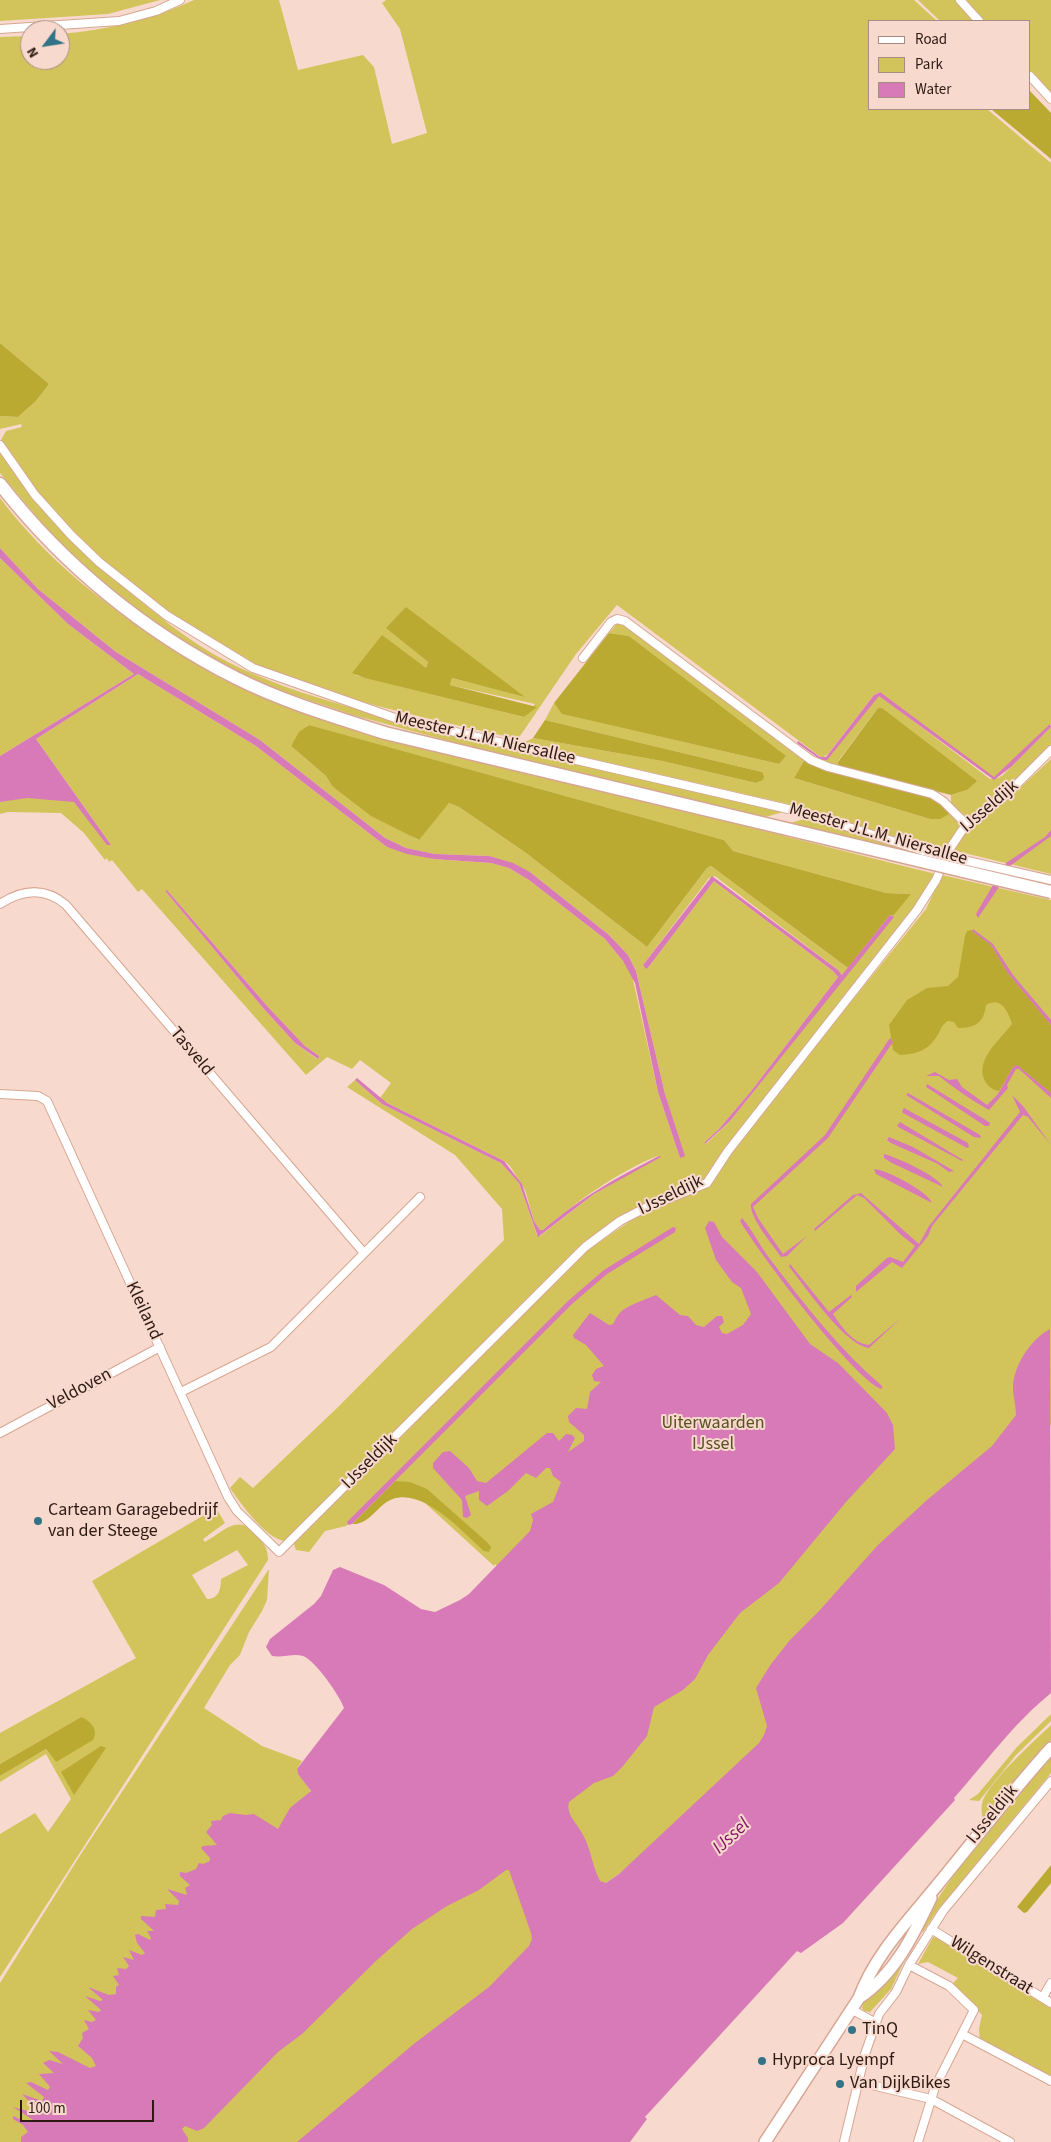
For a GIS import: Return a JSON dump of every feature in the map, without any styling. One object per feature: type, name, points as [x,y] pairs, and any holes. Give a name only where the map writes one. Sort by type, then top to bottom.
[{"type":"main road","name":"Meester J.L.M. Niersallee","points":[[0,484],[54,546],[76,568],[124,607],[175,642],[236,678],[309,709],[385,733],[923,856],[1051,892]]},
{"type":"street","points":[[0,29],[119,21],[156,11],[180,0]]},
{"type":"street","points":[[960,0],[978,20]]},
{"type":"street","points":[[1031,77],[1051,99]]},
{"type":"street","name":"Meester J.L.M. Niersallee","points":[[0,445],[42,502],[99,562],[166,615],[253,668],[395,718],[801,812],[923,856],[1051,880]]},
{"type":"street","points":[[583,658],[611,622],[617,619],[625,621],[811,760],[828,767],[932,794],[943,801],[968,824]]},
{"type":"street","name":"IJsseldijk","points":[[279,1552],[585,1247],[628,1217],[707,1183],[728,1151],[917,910],[936,880],[954,841],[968,824],[1010,791],[1051,750]]},
{"type":"street","name":"Tasveld","points":[[0,904],[16,895],[32,891],[46,893],[66,905],[364,1253]]},
{"type":"street","name":"Kleiland","points":[[0,1094],[38,1096],[47,1101],[228,1496],[237,1510],[279,1552]]},
{"type":"street","points":[[181,1392],[270,1348],[420,1197]]},
{"type":"street","name":"Veldoven","points":[[0,1433],[160,1347]]},
{"type":"street","name":"IJsseldijk","points":[[764,2142],[859,1998],[883,1954],[922,1902],[938,1885],[1021,1781],[1051,1748]]},
{"type":"street","points":[[844,2142],[879,2014],[896,1992],[909,1965],[931,1929],[1051,1781]]},
{"type":"street","name":"Wilgenstraat","points":[[931,1929],[1051,2003]]},
{"type":"street","points":[[909,1965],[949,1986],[974,2010],[935,2087],[918,2142]]},
{"type":"street","points":[[1043,1997],[1051,1983]]},
{"type":"street","points":[[851,2009],[876,2023]]},
{"type":"street","points":[[962,2034],[1051,2081]]},
{"type":"street","points":[[859,2082],[931,2099],[1010,2142]]},
{"type":"green space","points":[[0,0],[160,0],[108,14],[0,21]]},
{"type":"green space","points":[[194,0],[279,0],[298,70],[363,55],[374,67],[392,144],[427,133],[400,29],[382,3],[386,0],[914,0],[936,20],[868,20],[868,110],[988,110],[1051,163],[1051,724],[994,778],[879,692],[874,695],[828,754],[822,758],[617,605],[576,654],[518,739],[381,707],[280,675],[233,653],[149,597],[120,575],[92,551],[42,498],[20,470],[1,440],[6,431],[22,427],[21,424],[0,429],[0,416],[18,417],[36,401],[49,384],[0,343],[0,37],[20,36],[20,70],[70,70],[70,33],[95,30],[145,18]],"holes":[[[387,628],[523,696],[452,678],[450,685],[535,704],[524,717],[355,675],[426,668],[428,662]]]},
{"type":"green space","points":[[918,0],[956,0],[975,20],[939,20]]},
{"type":"green space","points":[[962,0],[1051,0],[1051,96],[1031,74],[1031,20],[981,20]]},
{"type":"green space","points":[[0,452],[46,511],[80,547],[158,615],[192,640],[228,662],[286,687],[347,706],[783,812],[762,818],[649,789],[508,757],[353,715],[258,683],[225,669],[157,626],[92,574],[52,535],[0,473]]},
{"type":"green space","points":[[0,498],[38,543],[60,564],[129,620],[215,676],[283,705],[480,762],[936,874],[927,891],[708,1179],[592,1238],[285,1541],[278,1539],[262,1528],[230,1488],[240,1477],[253,1488],[337,1408],[504,1240],[502,1209],[455,1155],[347,1087],[355,1080],[382,1104],[501,1163],[519,1183],[537,1235],[540,1236],[594,1194],[660,1155],[614,1178],[570,1208],[543,1230],[540,1230],[534,1221],[525,1190],[510,1166],[504,1161],[381,1100],[380,1098],[391,1083],[360,1060],[352,1069],[327,1057],[306,1075],[142,889],[138,892],[112,860],[109,862],[107,858],[105,860],[84,833],[61,813],[8,812],[0,814],[0,802],[9,800],[47,798],[75,802],[111,845],[36,739],[138,674],[256,746],[387,847],[434,859],[491,863],[509,868],[529,880],[605,939],[632,975],[658,1092],[680,1158],[684,1155],[665,1094],[636,971],[628,955],[609,935],[530,872],[489,856],[435,854],[406,848],[385,838],[260,740],[116,652],[38,589],[0,548]],"holes":[[[308,725],[724,840],[733,851],[886,893],[910,894],[730,1121],[706,1144],[705,1142],[719,1129],[752,1090],[838,977],[833,971],[714,881],[647,969],[645,968],[643,965],[709,878],[715,876],[841,974],[843,975],[848,968],[711,866],[707,868],[647,947],[526,853],[459,807],[449,803],[418,840],[332,786],[326,776],[291,746]],[[166,889],[268,1007],[305,1046],[319,1056],[317,1059],[295,1043],[264,1009],[166,892]]]},
{"type":"green space","points":[[0,558],[68,624],[134,674],[0,756]]},
{"type":"green space","points":[[619,621],[626,624],[805,759],[794,778],[930,819],[951,813],[959,821],[961,827],[946,849],[919,842],[918,844],[788,804],[523,743],[533,738],[662,761],[756,783],[763,780],[762,772],[545,720],[554,703],[563,714],[779,764],[785,757],[629,636],[609,633]]},
{"type":"green space","points":[[879,695],[990,779],[1003,775],[1051,727],[1051,745],[1026,770],[969,819],[951,804],[951,795],[967,790],[882,708],[878,708],[838,761],[838,766],[824,761]]},
{"type":"green space","points":[[1051,759],[1051,874],[952,850],[970,826],[1005,802]]},
{"type":"green space","points":[[808,818],[923,853],[923,855],[790,823]]},
{"type":"green space","name":"Uiterwaarden IJssel","points":[[942,875],[1051,900],[1051,1425],[769,1745],[619,1874],[606,1883],[602,1883],[599,1880],[541,1941],[324,2142],[0,2142],[0,1983],[81,1854],[269,1569],[267,1600],[262,1611],[249,1632],[240,1655],[230,1665],[204,1708],[262,1746],[302,1761],[297,1769],[311,1794],[520,1544],[497,1566],[495,1564],[494,1566],[402,1482],[395,1481],[398,1478],[346,1526],[325,1531],[309,1552],[296,1550],[293,1541],[589,1249],[642,1213],[699,1190],[926,909]]},
{"type":"green space","points":[[216,1508],[225,1523],[203,1539],[205,1542],[231,1526],[243,1525],[259,1538],[265,1546],[268,1556],[268,1560],[0,1977],[0,1834],[35,1813],[48,1832],[71,1799],[46,1754],[0,1782],[0,1776],[46,1749],[56,1762],[81,1717],[0,1764],[0,1733],[136,1658],[92,1581]],"holes":[[[237,1550],[248,1565],[221,1579],[218,1593],[211,1599],[207,1599],[192,1575]]]},
{"type":"green space","points":[[1051,1714],[1051,1721],[1016,1755],[979,1801],[969,1800],[978,1794],[1017,1747]]},
{"type":"green space","points":[[1051,1725],[1051,1740],[983,1819],[983,1800],[995,1781]]},
{"type":"green space","points":[[1051,1754],[1051,1773],[937,1911],[923,1932],[919,1930],[964,1861]]},
{"type":"green space","points":[[933,1937],[940,1938],[1051,2007],[1051,2078],[980,2041],[979,2029],[982,2015],[953,1983],[958,1978],[928,1962],[918,1964]]},
{"type":"green space","points":[[906,1957],[891,1989],[870,2012],[864,2011],[862,2008],[864,2000]]},
{"type":"shaded area","points":[[1031,92],[1051,113],[1051,159],[992,110],[1031,110]]},
{"type":"shaded area","points":[[0,343],[49,384],[36,401],[18,417],[0,416]]},
{"type":"shaded area","points":[[406,607],[525,697],[452,678],[450,685],[537,707],[524,717],[365,678],[352,673],[382,635],[426,668],[428,662],[386,628]]},
{"type":"shaded area","points":[[609,633],[629,636],[786,756],[779,764],[562,714],[554,703]]},
{"type":"shaded area","points":[[878,708],[882,708],[977,781],[967,790],[951,795],[838,766],[838,762]]},
{"type":"shaded area","points":[[545,720],[762,772],[763,780],[756,783],[662,761],[533,738]]},
{"type":"shaded area","points":[[309,725],[724,840],[733,851],[886,893],[911,894],[893,916],[890,915],[848,968],[711,866],[707,868],[647,947],[526,853],[459,807],[449,803],[419,840],[371,816],[332,786],[326,776],[291,746],[299,732]]},
{"type":"shaded area","points":[[805,759],[932,796],[951,813],[940,819],[930,819],[794,778]]},
{"type":"shaded area","points":[[971,930],[991,945],[1007,972],[1051,1025],[1051,1093],[1017,1065],[1013,1067],[999,1091],[988,1086],[982,1071],[986,1056],[1012,1024],[1006,1010],[996,1002],[986,1005],[981,1020],[969,1027],[958,1028],[954,1022],[948,1021],[942,1026],[930,1045],[921,1051],[900,1055],[893,1050],[889,1025],[907,1000],[927,988],[948,986],[958,977],[965,936],[967,931]]},
{"type":"shaded area","points":[[395,1481],[410,1482],[427,1489],[488,1543],[491,1547],[489,1552],[484,1551],[437,1511],[424,1503],[410,1498],[397,1498],[384,1504],[366,1520],[352,1524]]},
{"type":"shaded area","points":[[81,1717],[93,1726],[95,1736],[93,1740],[56,1762],[46,1749],[0,1776],[0,1764]]},
{"type":"shaded area","points":[[101,1746],[106,1748],[74,1795],[61,1772]]},
{"type":"shaded area","points":[[1051,1865],[1051,1883],[1027,1912],[1024,1913],[1017,1907]]},
{"type":"water","points":[[0,548],[38,589],[116,652],[260,740],[385,838],[406,848],[435,854],[489,856],[513,863],[530,872],[609,935],[628,955],[636,971],[665,1094],[685,1156],[680,1158],[658,1092],[635,983],[623,961],[605,939],[529,880],[509,868],[491,863],[434,859],[407,854],[387,847],[256,746],[138,674],[36,739],[111,845],[107,845],[74,802],[27,798],[0,802],[0,756],[134,674],[68,624],[0,558]]},
{"type":"water","points":[[880,692],[994,777],[1050,724],[1051,727],[1011,767],[994,780],[879,696],[827,760],[821,760],[797,743],[798,741],[820,757],[826,757],[874,695]]},
{"type":"water","points":[[1051,830],[1051,836],[1010,866],[999,887],[978,918],[976,914],[1006,863],[1045,837]]},
{"type":"water","points":[[712,876],[838,970],[842,975],[890,915],[894,917],[730,1121],[705,1144],[752,1090],[838,977],[833,971],[714,881],[647,969],[645,968],[643,965]]},
{"type":"water","points":[[166,889],[268,1007],[305,1046],[319,1056],[318,1059],[295,1043],[264,1009],[166,892]]},
{"type":"water","points":[[973,929],[993,944],[1013,975],[1051,1020],[1051,1025],[1007,972],[991,945],[972,931]]},
{"type":"water","points":[[890,1038],[893,1042],[828,1138],[753,1207],[758,1218],[783,1254],[807,1236],[787,1256],[781,1257],[754,1216],[751,1204],[825,1135]]},
{"type":"water","points":[[1017,1065],[1051,1093],[1051,1098],[1019,1069],[1016,1069],[1007,1085],[1008,1088],[989,1110],[939,1076],[926,1076],[935,1072],[949,1080],[957,1079],[962,1087],[987,1105],[998,1094],[1013,1067]]},
{"type":"water","points":[[357,1078],[387,1103],[504,1161],[522,1184],[534,1221],[540,1230],[543,1230],[599,1189],[659,1156],[661,1157],[594,1194],[538,1237],[519,1183],[501,1163],[382,1104],[355,1080]]},
{"type":"water","points":[[927,1084],[990,1123],[989,1126],[985,1126],[926,1087]]},
{"type":"water","points":[[908,1093],[980,1135],[981,1138],[974,1137],[906,1095]]},
{"type":"water","points":[[1012,1095],[1023,1106],[1051,1145],[1028,1117],[1023,1115],[932,1226],[928,1236],[902,1268],[892,1262],[856,1292],[856,1286],[887,1258],[890,1257],[903,1262],[915,1246],[900,1234],[864,1198],[857,1195],[815,1231],[814,1229],[853,1195],[861,1193],[919,1244],[929,1226],[1020,1112]]},
{"type":"water","points":[[904,1108],[968,1143],[969,1147],[967,1148],[903,1113]]},
{"type":"water","points":[[900,1122],[963,1160],[900,1128],[897,1126]]},
{"type":"water","points":[[889,1137],[913,1147],[954,1171],[949,1172],[938,1164],[891,1143],[887,1140]]},
{"type":"water","points":[[884,1154],[907,1163],[925,1173],[943,1187],[892,1163],[884,1158]]},
{"type":"water","points":[[874,1169],[907,1182],[924,1193],[932,1203],[876,1174]]},
{"type":"water","points":[[742,1218],[770,1259],[809,1309],[851,1357],[882,1386],[882,1389],[870,1382],[830,1341],[749,1236],[740,1221]]},
{"type":"water","name":"IJssel","points":[[709,1221],[714,1222],[722,1237],[757,1272],[810,1344],[838,1363],[887,1413],[893,1425],[895,1449],[846,1502],[779,1583],[740,1613],[708,1655],[695,1679],[683,1690],[654,1707],[647,1736],[623,1766],[613,1776],[594,1783],[569,1802],[570,1815],[585,1839],[600,1881],[606,1883],[619,1874],[759,1743],[767,1726],[756,1688],[771,1664],[790,1640],[819,1611],[878,1545],[927,1500],[992,1446],[1016,1415],[1013,1388],[1016,1371],[1020,1362],[1036,1339],[1050,1329],[1051,1693],[1012,1730],[954,1798],[955,1800],[843,1923],[801,1953],[797,1951],[645,2117],[647,2119],[630,2142],[297,2142],[415,2043],[489,1987],[529,1946],[532,1939],[531,1933],[509,1870],[506,1870],[479,1890],[447,1906],[412,1929],[377,1960],[302,2034],[278,2052],[204,2128],[197,2131],[185,2126],[182,2129],[188,2138],[188,2142],[21,2142],[21,2137],[28,2132],[23,2125],[13,2119],[13,2116],[26,2122],[33,2120],[13,2107],[39,2114],[22,2094],[42,2101],[44,2097],[26,2083],[31,2082],[48,2090],[50,2087],[39,2074],[54,2073],[43,2063],[49,2060],[63,2064],[49,2051],[58,2052],[90,2068],[96,2066],[92,2058],[78,2046],[83,2038],[82,2033],[89,2029],[84,2020],[92,2022],[96,2020],[88,2010],[99,2012],[101,2010],[85,1996],[100,2001],[103,2000],[88,1987],[109,1995],[116,1994],[116,1987],[119,1985],[113,1976],[119,1975],[117,1968],[126,1969],[129,1966],[123,1957],[134,1960],[129,1950],[142,1955],[145,1953],[137,1943],[135,1935],[138,1934],[150,1940],[151,1938],[147,1931],[154,1931],[141,1919],[141,1916],[155,1917],[156,1910],[166,1909],[165,1904],[178,1905],[179,1901],[167,1889],[187,1895],[185,1888],[190,1885],[180,1876],[180,1872],[186,1873],[196,1869],[199,1863],[203,1864],[210,1861],[210,1858],[201,1848],[203,1846],[217,1845],[206,1832],[212,1825],[211,1821],[221,1820],[223,1816],[230,1813],[254,1814],[278,1829],[290,1808],[311,1791],[298,1774],[297,1769],[344,1708],[332,1687],[314,1664],[299,1655],[272,1656],[266,1647],[270,1639],[314,1604],[321,1596],[333,1570],[340,1567],[384,1585],[421,1609],[435,1612],[469,1594],[530,1531],[533,1520],[531,1514],[553,1502],[561,1482],[553,1476],[550,1468],[546,1468],[536,1478],[526,1473],[508,1491],[487,1506],[479,1500],[479,1491],[465,1496],[471,1515],[467,1518],[463,1517],[462,1500],[433,1468],[433,1463],[443,1452],[450,1451],[469,1468],[477,1481],[486,1483],[547,1433],[553,1433],[559,1441],[566,1434],[572,1435],[575,1438],[568,1452],[584,1441],[584,1435],[569,1422],[568,1416],[576,1408],[587,1409],[590,1392],[601,1382],[594,1381],[592,1375],[596,1369],[604,1366],[586,1345],[574,1338],[573,1335],[590,1313],[609,1325],[613,1324],[618,1315],[626,1308],[656,1295],[680,1315],[688,1316],[696,1325],[704,1327],[717,1316],[722,1316],[724,1322],[719,1327],[722,1333],[727,1334],[743,1325],[751,1314],[741,1288],[732,1282],[716,1260],[705,1228]]},
{"type":"water","points":[[673,1227],[676,1228],[675,1232],[607,1274],[572,1304],[352,1524],[348,1525],[347,1522],[569,1300],[604,1270]]},
{"type":"water","points":[[790,1264],[829,1312],[851,1295],[852,1297],[833,1314],[848,1334],[863,1344],[869,1345],[901,1318],[869,1348],[859,1345],[827,1315],[791,1269]]},
{"type":"place","name":"Carteam Garagebedrijf van der Steege","points":[[38,1521]]},
{"type":"place","name":"TinQ","points":[[852,2030]]},
{"type":"place","name":"Hyproca Lyempf","points":[[762,2061]]},
{"type":"place","name":"Van DijkBikes","points":[[840,2084]]}]
